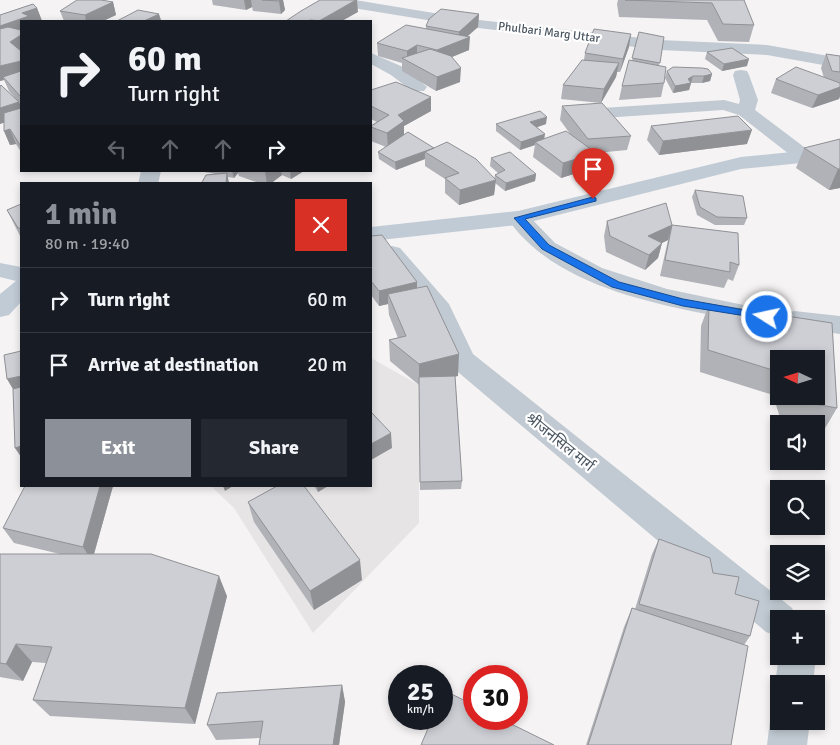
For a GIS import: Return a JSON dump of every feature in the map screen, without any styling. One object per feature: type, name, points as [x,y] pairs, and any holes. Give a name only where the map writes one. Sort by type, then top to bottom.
[{"type":"main road","points":[[374,234],[518,218],[741,163],[840,153]]},
{"type":"main road","points":[[0,270],[20,274]]},
{"type":"main road","points":[[0,309],[20,288]]},
{"type":"street","name":"Phulbari Marg Uttar","points":[[298,20],[319,6],[347,3],[470,23],[660,45],[767,50],[840,63]]},
{"type":"street","points":[[372,58],[397,71],[418,87]]},
{"type":"street","points":[[742,75],[743,86],[750,100],[745,111]]},
{"type":"street","points":[[587,114],[724,106],[745,111],[805,157]]},
{"type":"street","points":[[518,218],[546,247],[616,284],[693,304],[767,317],[840,325]]},
{"type":"street","name":"श्रीजनसिल मार्ग","points":[[374,234],[440,310],[462,360],[770,613]]},
{"type":"street","points":[[787,745],[789,730]]},
{"type":"shaded area","points":[[372,359],[419,385],[419,523],[313,633],[234,508],[212,487],[372,487]]},
{"type":"building","points":[[77,0],[113,2],[85,15],[60,11]]},
{"type":"building","points":[[320,0],[356,0],[321,20],[288,20]]},
{"type":"building","points":[[625,0],[744,0],[754,25],[723,24],[712,3]]},
{"type":"building","points":[[33,4],[37,8],[22,13],[29,16],[0,26],[0,15]]},
{"type":"building","points":[[441,9],[479,14],[459,32],[426,26],[429,19]]},
{"type":"building","points":[[138,10],[159,14],[146,20],[119,20]]},
{"type":"building","points":[[406,25],[470,37],[437,50],[417,45],[407,51],[377,43]]},
{"type":"building","points":[[8,27],[20,30],[20,36],[10,42],[20,50],[20,61],[0,66],[0,29]]},
{"type":"building","points":[[594,29],[631,34],[623,59],[585,53]]},
{"type":"building","points":[[639,32],[664,37],[660,63],[632,58]]},
{"type":"building","points":[[732,48],[749,59],[724,64],[707,52]]},
{"type":"building","points":[[430,49],[451,56],[461,68],[437,77],[402,58]]},
{"type":"building","points":[[826,54],[840,56],[840,72],[832,71]]},
{"type":"building","points":[[582,60],[619,63],[604,89],[563,85]]},
{"type":"building","points":[[629,60],[666,67],[664,83],[622,86]]},
{"type":"building","points":[[673,67],[708,69],[712,74],[693,76],[688,79],[691,83],[675,86],[667,71]]},
{"type":"building","points":[[796,67],[840,83],[840,87],[818,95],[776,79]]},
{"type":"building","points":[[20,71],[20,96],[3,77]]},
{"type":"building","points":[[396,82],[431,97],[398,115],[404,121],[387,133],[372,127],[372,125],[389,115],[372,106],[372,90]]},
{"type":"building","points":[[1,85],[19,102],[0,108]]},
{"type":"building","points":[[602,103],[631,136],[588,139],[562,106]]},
{"type":"building","points":[[20,108],[20,145],[10,129],[4,131],[4,113]]},
{"type":"building","points":[[540,111],[547,117],[530,122],[545,134],[521,142],[496,124]]},
{"type":"building","points":[[738,116],[752,130],[663,141],[651,126]]},
{"type":"building","points":[[566,131],[596,153],[563,163],[535,142]]},
{"type":"building","points":[[408,132],[434,148],[395,162],[378,152]]},
{"type":"building","points":[[840,139],[840,169],[804,148]]},
{"type":"building","points":[[447,142],[476,159],[496,180],[460,190],[445,178],[459,173],[425,152]]},
{"type":"building","points":[[510,152],[536,174],[506,183],[495,175],[505,170],[491,158]]},
{"type":"building","points":[[227,173],[226,182],[202,182],[206,175]]},
{"type":"building","points":[[695,190],[743,196],[747,218],[717,217],[700,207]]},
{"type":"building","points":[[666,203],[672,225],[648,236],[662,243],[649,255],[610,236],[607,221]]},
{"type":"building","points":[[20,204],[20,228],[18,228],[7,210]]},
{"type":"building","points":[[672,225],[738,233],[739,265],[730,262],[730,272],[665,260]]},
{"type":"building","points":[[382,235],[417,282],[379,291],[372,282],[372,236]]},
{"type":"building","points":[[427,286],[459,354],[419,364],[389,340],[406,336],[388,294]]},
{"type":"building","points":[[709,304],[832,323],[837,408],[820,405],[825,405],[825,350],[770,350],[770,369],[708,350]]},
{"type":"building","points":[[20,351],[20,376],[7,379],[4,355]]},
{"type":"building","points":[[455,376],[462,481],[420,482],[419,377]]},
{"type":"building","points":[[20,387],[20,446],[15,448],[13,389]]},
{"type":"building","points":[[372,413],[391,433],[372,443]]},
{"type":"building","points":[[24,487],[100,487],[83,547],[3,528]]},
{"type":"building","points":[[275,487],[305,487],[360,560],[310,591],[248,502]]},
{"type":"building","points":[[659,539],[710,558],[713,573],[739,577],[735,594],[759,601],[750,636],[639,604]]},
{"type":"building","points":[[0,554],[151,554],[219,576],[185,708],[33,700],[52,647],[16,644],[6,664],[0,663]]},
{"type":"building","points":[[632,608],[748,646],[731,745],[588,745]]},
{"type":"building","points":[[342,685],[333,745],[259,745],[263,721],[207,725],[217,693]]},
{"type":"building","points":[[453,695],[463,700],[463,730],[523,730],[554,745],[421,745],[427,730],[453,730]]},
{"type":"route","points":[[593,199],[518,218],[546,247],[616,284],[683,302],[767,317]]}]
